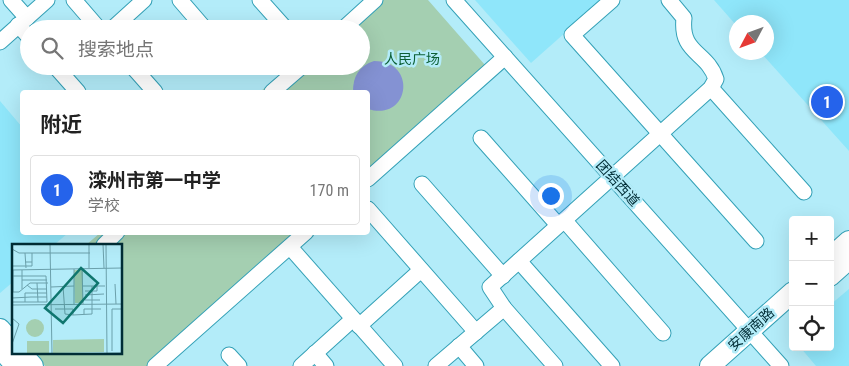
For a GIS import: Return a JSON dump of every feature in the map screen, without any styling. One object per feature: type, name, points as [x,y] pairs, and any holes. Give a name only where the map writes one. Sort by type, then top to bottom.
[{"type":"main road","points":[[834,254],[849,241]]},
{"type":"main road","points":[[834,272],[849,259]]},
{"type":"main road","name":"安康南路","points":[[729,366],[789,297]]},
{"type":"main road","name":"安康南路","points":[[710,366],[789,312]]},
{"type":"main road","points":[[6,337],[16,366]]},
{"type":"main road","points":[[22,354],[33,366]]},
{"type":"street","points":[[11,0],[21,20]]},
{"type":"street","points":[[24,20],[47,0]]},
{"type":"street","points":[[74,0],[91,20]]},
{"type":"street","points":[[122,20],[144,0]]},
{"type":"street","points":[[180,0],[197,20]]},
{"type":"street","points":[[260,0],[278,20]]},
{"type":"street","points":[[353,20],[375,0]]},
{"type":"street","name":"团结西道","points":[[454,0],[781,366]]},
{"type":"street","points":[[612,0],[572,35],[756,241]]},
{"type":"street","points":[[555,366],[504,308],[490,287],[711,88],[716,79],[714,71],[685,40],[684,18],[669,0]]},
{"type":"street","points":[[0,42],[20,24]]},
{"type":"street","points":[[370,176],[505,57]]},
{"type":"street","points":[[62,75],[76,90]]},
{"type":"street","points":[[140,75],[153,90]]},
{"type":"street","points":[[274,90],[292,75]]},
{"type":"street","points":[[711,88],[804,192]]},
{"type":"street","points":[[481,138],[562,223],[662,333]]},
{"type":"street","points":[[422,184],[502,276]]},
{"type":"street","points":[[370,211],[476,332]]},
{"type":"street","points":[[105,244],[114,235]]},
{"type":"street","points":[[156,366],[303,235]]},
{"type":"street","points":[[290,247],[394,366]]},
{"type":"street","points":[[519,261],[612,366]]},
{"type":"street","points":[[301,366],[421,270]]},
{"type":"street","points":[[436,366],[504,308]]},
{"type":"street","points":[[459,346],[476,366]]},
{"type":"street","points":[[315,353],[326,366]]},
{"type":"shaded area","points":[[475,0],[602,0],[531,63]]},
{"type":"shaded area","points":[[714,0],[849,0],[849,151],[767,60],[774,60],[774,15],[729,15],[729,17]]},
{"type":"shaded area","points":[[374,61],[388,64],[398,70],[403,80],[403,90],[400,100],[393,107],[382,111],[370,109],[370,90],[353,90],[356,75],[370,75],[370,63]]},
{"type":"shaded area","points":[[0,101],[20,125],[20,235],[66,235],[55,244],[12,244],[12,283],[0,293]]},
{"type":"shaded area","points":[[849,289],[849,366],[816,366],[803,351],[834,351],[834,302]]},
{"type":"green space","name":"人民广场","points":[[366,0],[428,0],[485,65],[370,168],[370,90],[262,90],[280,75],[370,75],[370,20],[343,20]]},
{"type":"green space","points":[[98,235],[296,235],[148,366],[45,366],[35,354],[122,354],[122,244],[87,244]]},
{"type":"place","name":"滦州市第一中学","points":[[827,102]]}]
